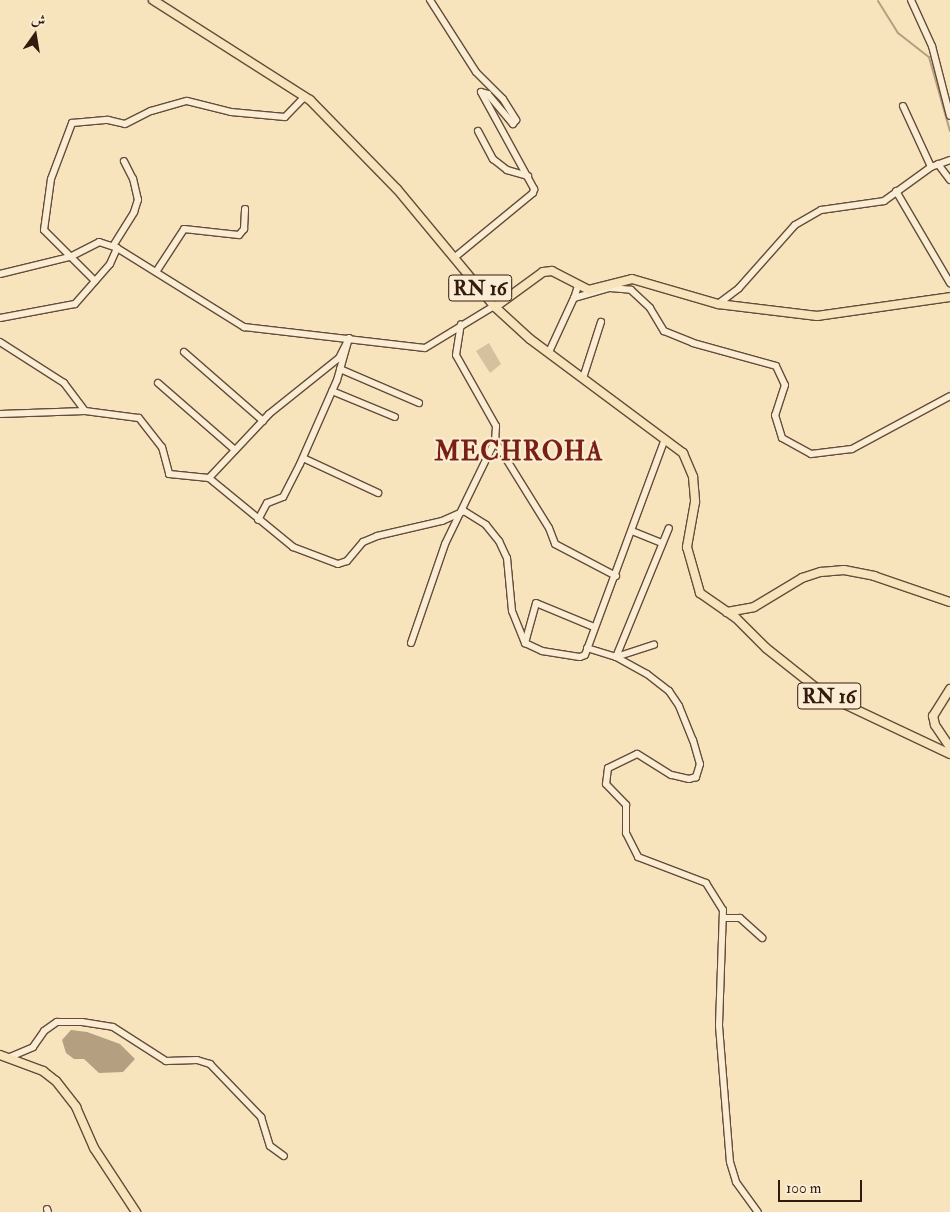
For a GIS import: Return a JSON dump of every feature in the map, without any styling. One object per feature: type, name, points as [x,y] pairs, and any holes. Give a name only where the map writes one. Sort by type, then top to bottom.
[{"type":"main road","name":"RN 16","points":[[153,0],[305,96],[397,189],[494,306],[549,352],[683,453],[693,477],[695,502],[687,547],[700,593],[825,695],[950,754]]},
{"type":"main road","points":[[494,306],[543,272],[552,271],[589,290],[632,278],[718,304],[817,316],[950,297]]},
{"type":"main road","points":[[725,612],[754,607],[802,578],[821,572],[844,570],[874,576],[950,602]]},
{"type":"main road","points":[[950,689],[933,716],[935,725],[950,747]]},
{"type":"main road","points":[[0,1055],[10,1057],[43,1071],[56,1081],[76,1106],[94,1148],[136,1212]]},
{"type":"street","points":[[430,0],[476,72],[503,99],[516,120],[513,124],[488,94],[480,92],[533,182],[533,193],[455,257]]},
{"type":"street","points":[[911,0],[932,46],[950,116]]},
{"type":"street","points":[[95,281],[44,230],[51,179],[72,123],[108,120],[125,124],[151,111],[187,102],[231,112],[285,116],[305,96]]},
{"type":"street","points":[[903,106],[931,167]]},
{"type":"street","points":[[478,131],[493,159],[506,170],[528,176]]},
{"type":"street","points":[[718,304],[739,288],[795,225],[821,210],[884,202],[896,191],[931,167],[950,160]]},
{"type":"street","points":[[0,318],[75,304],[95,281],[134,212],[138,200],[134,179],[124,161]]},
{"type":"street","points":[[938,164],[950,180]]},
{"type":"street","points":[[896,191],[950,283]]},
{"type":"street","points":[[156,272],[184,229],[239,235],[244,229],[245,209]]},
{"type":"street","points":[[0,274],[70,257],[92,244],[115,247],[244,327],[425,348],[461,324],[494,306]]},
{"type":"street","points":[[549,352],[578,286]]},
{"type":"street","points":[[574,298],[610,288],[631,290],[650,308],[664,331],[692,343],[776,366],[785,385],[775,415],[782,438],[811,454],[852,449],[950,396]]},
{"type":"street","points":[[583,378],[601,322]]},
{"type":"street","points":[[411,643],[442,552],[464,510],[495,442],[496,426],[456,355],[461,324]]},
{"type":"street","points":[[258,520],[267,503],[283,497],[303,458],[332,391],[349,338]]},
{"type":"street","points":[[209,478],[262,421],[339,358],[349,338]]},
{"type":"street","points":[[0,342],[64,383],[85,411]]},
{"type":"street","points":[[184,352],[262,421]]},
{"type":"street","points":[[340,370],[419,403]]},
{"type":"street","points":[[158,384],[235,450]]},
{"type":"street","points":[[332,391],[395,418]]},
{"type":"street","points":[[0,414],[85,411],[138,418],[162,447],[169,474],[209,478],[258,520],[293,546],[338,564],[347,560],[363,542],[377,536],[442,521],[464,510]]},
{"type":"street","points":[[464,510],[486,525],[499,541],[507,558],[512,611],[525,643],[542,651],[580,657],[586,655],[594,627],[616,576],[664,439]]},
{"type":"street","points":[[495,442],[549,528],[555,544],[616,576]]},
{"type":"street","points":[[303,458],[378,493]]},
{"type":"street","points":[[616,657],[669,528]]},
{"type":"street","points":[[632,530],[662,543]]},
{"type":"street","points":[[525,643],[536,603],[594,627]]},
{"type":"street","points":[[616,657],[654,645]]},
{"type":"street","points":[[587,648],[616,657],[647,674],[669,691],[679,706],[700,764],[700,773],[689,779],[671,775],[637,754],[608,768],[606,784],[626,805],[626,833],[638,857],[706,883],[719,899],[723,918],[720,1026],[730,1162],[736,1182],[758,1212]]},
{"type":"street","points":[[723,918],[740,918],[762,938]]},
{"type":"street","points":[[10,1057],[33,1047],[44,1031],[57,1022],[82,1022],[113,1027],[166,1061],[197,1060],[210,1064],[231,1084],[241,1101],[261,1117],[270,1146],[284,1156]]},
{"type":"shaded area","points":[[489,343],[501,364],[490,373],[476,351]]},
{"type":"shaded area","points":[[71,1030],[87,1032],[120,1044],[135,1059],[123,1072],[99,1073],[84,1059],[74,1059],[66,1053],[62,1040]]},
{"type":"waterway","points":[[878,1],[898,33],[929,57],[950,131]]},
{"type":"district","name":"MECHROHA","points":[[519,453]]}]
